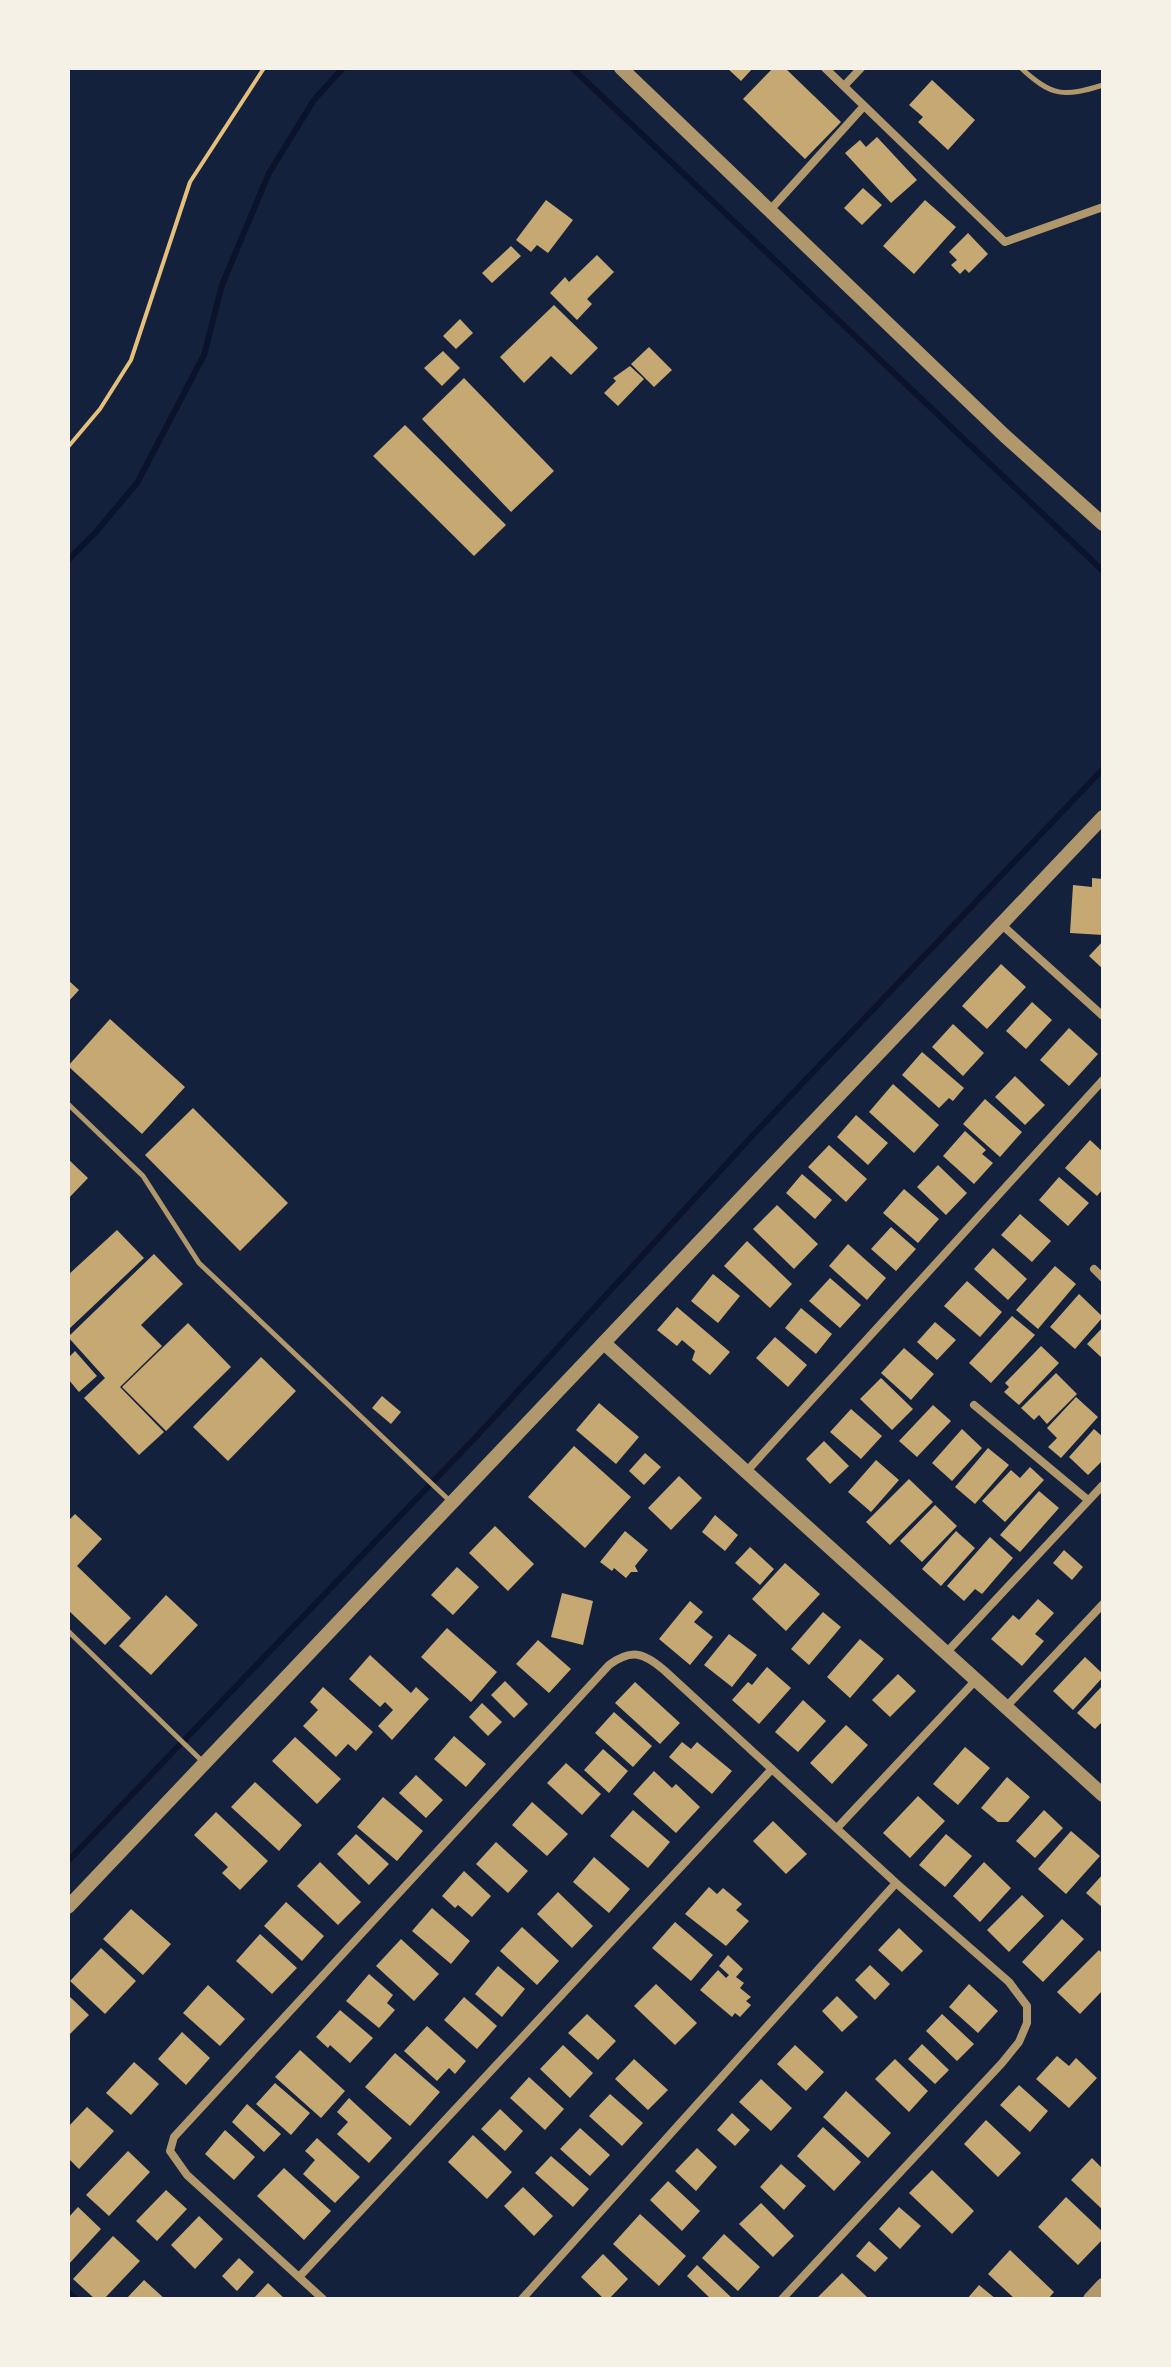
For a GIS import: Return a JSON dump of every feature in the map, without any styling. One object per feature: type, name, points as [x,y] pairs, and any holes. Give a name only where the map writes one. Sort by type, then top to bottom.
[{"type":"street","points":[[621,68],[1005,436],[1103,524]]},
{"type":"street","points":[[825,68],[1005,242],[1103,207]]},
{"type":"street","points":[[844,86],[861,68]]},
{"type":"street","points":[[771,209],[864,106]]},
{"type":"street","points":[[68,1907],[1103,817]]},
{"type":"street","points":[[1001,924],[1103,1016]]},
{"type":"street","points":[[746,1472],[1103,1080]]},
{"type":"street","points":[[1094,1269],[1103,1278]]},
{"type":"street","points":[[604,1343],[1103,1795]]},
{"type":"street","points":[[974,1405],[1088,1500]]},
{"type":"street","points":[[946,1653],[1103,1485]]},
{"type":"street","points":[[1006,1707],[1103,1604]]},
{"type":"street","points":[[323,2299],[187,2175],[170,2151],[174,2137],[609,1665],[624,1655],[638,1655],[658,1664],[896,1883],[1009,1982],[1027,2006],[1027,2023],[1019,2042],[1002,2063],[782,2299]]},
{"type":"street","points":[[838,1827],[976,1680]]},
{"type":"street","points":[[299,2277],[772,1769]]},
{"type":"street","points":[[522,2299],[896,1883]]},
{"type":"street","points":[[1090,2299],[1103,2285]]},
{"type":"lane","points":[[1021,68],[1043,86],[1063,95],[1103,85]]},
{"type":"lane","points":[[68,1104],[143,1176],[199,1263],[452,1503]]},
{"type":"lane","points":[[68,1631],[205,1763]]},
{"type":"path","points":[[68,447],[100,409],[131,360],[190,182],[264,68]]},
{"type":"building","points":[[727,68],[753,68],[741,81]]},
{"type":"building","points":[[773,68],[785,68],[841,122],[805,159],[743,99]]},
{"type":"building","points":[[932,80],[975,120],[948,150],[918,122],[923,117],[909,105]]},
{"type":"building","points":[[877,137],[917,180],[891,203],[845,153],[860,140],[866,147]]},
{"type":"building","points":[[863,188],[882,205],[862,225],[844,208]]},
{"type":"building","points":[[546,200],[573,220],[548,253],[537,245],[531,252],[516,240]]},
{"type":"building","points":[[925,200],[956,227],[914,274],[883,246]]},
{"type":"building","points":[[968,233],[988,254],[969,273],[965,269],[960,274],[951,265],[957,260],[949,252]]},
{"type":"building","points":[[511,246],[521,256],[492,283],[482,273]]},
{"type":"building","points":[[597,255],[614,272],[587,299],[592,304],[577,320],[550,293],[565,277],[569,282]]},
{"type":"building","points":[[554,305],[598,348],[571,375],[551,356],[524,383],[500,357]]},
{"type":"building","points":[[460,319],[473,333],[456,349],[443,336]]},
{"type":"building","points":[[649,347],[672,370],[654,387],[631,364]]},
{"type":"building","points":[[443,351],[460,368],[442,386],[424,368]]},
{"type":"building","points":[[630,366],[644,379],[618,406],[604,393],[616,381],[613,378]]},
{"type":"building","points":[[464,378],[554,471],[511,512],[422,419]]},
{"type":"building","points":[[405,425],[506,525],[474,556],[373,456]]},
{"type":"building","points":[[1092,878],[1103,879],[1103,935],[1070,933],[1073,885],[1092,887]]},
{"type":"building","points":[[1103,941],[1103,969],[1089,956]]},
{"type":"building","points":[[1001,964],[1026,987],[987,1029],[962,1006]]},
{"type":"building","points":[[68,980],[79,990],[68,1002]]},
{"type":"building","points":[[1032,1002],[1052,1020],[1026,1049],[1006,1031]]},
{"type":"building","points":[[110,1019],[185,1087],[142,1134],[68,1066]]},
{"type":"building","points":[[953,1024],[984,1053],[963,1076],[932,1047]]},
{"type":"building","points":[[1069,1028],[1098,1054],[1069,1086],[1040,1060]]},
{"type":"building","points":[[922,1052],[964,1088],[953,1101],[949,1098],[939,1108],[902,1075]]},
{"type":"building","points":[[1015,1076],[1045,1105],[1025,1125],[995,1097]]},
{"type":"building","points":[[893,1084],[939,1125],[914,1153],[869,1112]]},
{"type":"building","points":[[985,1099],[1022,1132],[1000,1157],[963,1124]]},
{"type":"building","points":[[193,1108],[288,1203],[240,1251],[145,1155]]},
{"type":"building","points":[[856,1115],[888,1143],[868,1165],[837,1137]]},
{"type":"building","points":[[965,1131],[986,1150],[982,1154],[993,1163],[974,1184],[943,1156]]},
{"type":"building","points":[[1090,1140],[1103,1152],[1103,1189],[1097,1196],[1065,1168]]},
{"type":"building","points":[[829,1145],[867,1179],[846,1202],[808,1167]]},
{"type":"building","points":[[68,1159],[88,1178],[68,1199]]},
{"type":"building","points":[[938,1165],[967,1193],[946,1215],[917,1187]]},
{"type":"building","points":[[802,1174],[832,1200],[815,1219],[786,1193]]},
{"type":"building","points":[[1059,1177],[1089,1203],[1068,1226],[1039,1200]]},
{"type":"building","points":[[904,1189],[939,1219],[918,1243],[883,1213]]},
{"type":"building","points":[[777,1205],[818,1244],[794,1269],[753,1229]]},
{"type":"building","points":[[1020,1214],[1051,1241],[1032,1262],[1001,1235]]},
{"type":"building","points":[[891,1227],[916,1249],[896,1271],[871,1249]]},
{"type":"building","points":[[117,1230],[144,1258],[68,1330],[68,1275]]},
{"type":"building","points":[[747,1241],[792,1284],[770,1308],[724,1266]]},
{"type":"building","points":[[848,1244],[886,1278],[867,1300],[829,1266]]},
{"type":"building","points":[[993,1248],[1027,1279],[1008,1300],[974,1269]]},
{"type":"building","points":[[154,1254],[183,1284],[141,1325],[162,1346],[120,1387],[164,1432],[139,1455],[84,1398],[105,1378],[68,1337]]},
{"type":"building","points":[[1055,1266],[1076,1284],[1038,1329],[1016,1310]]},
{"type":"building","points":[[713,1274],[740,1296],[718,1323],[691,1301]]},
{"type":"building","points":[[830,1278],[861,1305],[840,1328],[809,1301]]},
{"type":"building","points":[[967,1281],[1002,1312],[980,1337],[944,1306]]},
{"type":"building","points":[[1079,1294],[1103,1317],[1075,1349],[1050,1327]]},
{"type":"building","points":[[677,1307],[730,1352],[710,1375],[692,1360],[695,1351],[682,1340],[677,1346],[657,1330]]},
{"type":"building","points":[[801,1308],[832,1334],[816,1354],[785,1328]]},
{"type":"building","points":[[1012,1316],[1035,1335],[991,1383],[969,1363]]},
{"type":"building","points":[[935,1322],[956,1340],[937,1360],[917,1342]]},
{"type":"building","points":[[188,1323],[231,1367],[166,1431],[122,1387]]},
{"type":"building","points":[[1103,1327],[1103,1359],[1087,1344]]},
{"type":"building","points":[[775,1337],[807,1365],[788,1387],[756,1358]]},
{"type":"building","points":[[1041,1346],[1059,1363],[1019,1405],[1004,1392],[1009,1387],[1005,1383]]},
{"type":"building","points":[[904,1348],[934,1374],[911,1400],[881,1373]]},
{"type":"building","points":[[75,1351],[97,1376],[79,1392],[68,1379],[68,1358]]},
{"type":"building","points":[[261,1357],[296,1391],[228,1461],[193,1427]]},
{"type":"building","points":[[1056,1373],[1077,1394],[1047,1424],[1039,1415],[1034,1420],[1021,1408]]},
{"type":"building","points":[[881,1378],[913,1409],[892,1430],[860,1399]]},
{"type":"building","points":[[382,1396],[401,1412],[391,1424],[372,1408]]},
{"type":"building","points":[[1076,1397],[1098,1417],[1061,1458],[1048,1447],[1057,1438],[1047,1428]]},
{"type":"building","points":[[599,1403],[639,1437],[616,1464],[576,1430]]},
{"type":"building","points":[[933,1405],[951,1421],[917,1457],[899,1441]]},
{"type":"building","points":[[851,1409],[882,1436],[861,1459],[830,1432]]},
{"type":"building","points":[[962,1429],[982,1448],[952,1481],[932,1463]]},
{"type":"building","points":[[1094,1429],[1103,1437],[1103,1460],[1088,1475],[1069,1457]]},
{"type":"building","points":[[824,1441],[849,1466],[830,1484],[806,1459]]},
{"type":"building","points":[[574,1446],[631,1497],[585,1548],[528,1497]]},
{"type":"building","points":[[988,1448],[1009,1465],[975,1504],[955,1487]]},
{"type":"building","points":[[645,1453],[661,1467],[644,1485],[629,1471]]},
{"type":"building","points":[[876,1460],[899,1480],[871,1512],[848,1492]]},
{"type":"building","points":[[1030,1467],[1044,1480],[1005,1522],[982,1501],[1011,1470],[1020,1478]]},
{"type":"building","points":[[679,1476],[702,1498],[671,1530],[648,1508]]},
{"type":"building","points":[[909,1479],[933,1502],[890,1545],[866,1522]]},
{"type":"building","points":[[1039,1491],[1059,1508],[1020,1552],[1000,1535]]},
{"type":"building","points":[[935,1505],[957,1526],[922,1562],[900,1541]]},
{"type":"building","points":[[75,1514],[102,1539],[77,1566],[131,1618],[105,1645],[68,1610],[68,1521]]},
{"type":"building","points":[[715,1515],[738,1535],[725,1551],[702,1532]]},
{"type":"building","points":[[495,1526],[534,1564],[508,1591],[469,1553]]},
{"type":"building","points":[[625,1531],[648,1550],[635,1566],[638,1572],[631,1572],[626,1578],[600,1562]]},
{"type":"building","points":[[956,1531],[975,1548],[941,1586],[922,1569]]},
{"type":"building","points":[[990,1537],[1013,1558],[982,1594],[975,1589],[964,1601],[947,1586]]},
{"type":"building","points":[[750,1547],[774,1569],[760,1585],[735,1563]]},
{"type":"building","points":[[1064,1550],[1083,1567],[1072,1580],[1053,1563]]},
{"type":"building","points":[[785,1563],[820,1594],[786,1631],[752,1599]]},
{"type":"building","points":[[457,1567],[479,1587],[453,1615],[431,1595]]},
{"type":"building","points":[[562,1593],[593,1601],[583,1645],[551,1637]]},
{"type":"building","points":[[166,1595],[198,1625],[151,1675],[119,1646]]},
{"type":"building","points":[[1038,1599],[1054,1613],[1035,1634],[1044,1641],[1022,1666],[991,1639],[1013,1615],[1019,1620]]},
{"type":"building","points":[[690,1601],[703,1612],[694,1622],[713,1637],[690,1665],[659,1639]]},
{"type":"building","points":[[823,1612],[841,1627],[809,1665],[791,1649]]},
{"type":"building","points":[[447,1628],[497,1672],[471,1702],[421,1657]]},
{"type":"building","points":[[729,1634],[757,1655],[732,1687],[704,1665]]},
{"type":"building","points":[[860,1639],[884,1659],[850,1698],[827,1677]]},
{"type":"building","points":[[538,1640],[571,1669],[549,1693],[516,1664]]},
{"type":"building","points":[[370,1655],[411,1693],[416,1687],[429,1699],[392,1740],[378,1726],[393,1710],[385,1702],[380,1707],[349,1679]]},
{"type":"building","points":[[1085,1657],[1103,1677],[1073,1710],[1053,1691]]},
{"type":"building","points":[[767,1667],[791,1688],[759,1724],[732,1700],[748,1682],[752,1685]]},
{"type":"building","points":[[898,1674],[916,1691],[890,1717],[872,1700]]},
{"type":"building","points":[[505,1681],[528,1704],[514,1718],[491,1695]]},
{"type":"building","points":[[635,1682],[680,1723],[660,1744],[615,1703]]},
{"type":"building","points":[[1103,1685],[1103,1721],[1095,1729],[1077,1713]]},
{"type":"building","points":[[323,1687],[373,1732],[356,1751],[348,1744],[336,1757],[303,1726],[318,1710],[310,1702]]},
{"type":"building","points":[[803,1700],[826,1721],[798,1752],[775,1732]]},
{"type":"building","points":[[482,1703],[502,1722],[488,1736],[469,1717]]},
{"type":"building","points":[[614,1712],[652,1746],[633,1767],[595,1733]]},
{"type":"building","points":[[846,1725],[868,1745],[832,1784],[810,1763]]},
{"type":"building","points":[[454,1736],[486,1764],[466,1787],[434,1759]]},
{"type":"building","points":[[295,1737],[341,1779],[317,1804],[272,1761]]},
{"type":"building","points":[[682,1742],[691,1749],[697,1742],[732,1771],[712,1794],[669,1757]]},
{"type":"building","points":[[965,1747],[990,1768],[958,1805],[933,1784]]},
{"type":"building","points":[[603,1749],[628,1771],[609,1793],[584,1770]]},
{"type":"building","points":[[566,1763],[601,1794],[582,1815],[547,1783]]},
{"type":"building","points":[[654,1771],[672,1788],[676,1784],[700,1807],[676,1833],[633,1794]]},
{"type":"building","points":[[416,1775],[443,1800],[426,1818],[399,1793]]},
{"type":"building","points":[[1007,1777],[1030,1797],[1008,1822],[998,1822],[981,1808]]},
{"type":"building","points":[[255,1782],[302,1825],[279,1851],[231,1807]]},
{"type":"building","points":[[918,1796],[945,1821],[910,1858],[883,1833]]},
{"type":"building","points":[[383,1797],[423,1831],[397,1861],[357,1827]]},
{"type":"building","points":[[532,1802],[568,1834],[547,1856],[512,1825]]},
{"type":"building","points":[[633,1810],[670,1842],[648,1868],[610,1836]]},
{"type":"building","points":[[1044,1810],[1063,1828],[1035,1858],[1016,1841]]},
{"type":"building","points":[[216,1812],[268,1861],[240,1890],[222,1873],[228,1867],[194,1835]]},
{"type":"building","points":[[773,1821],[807,1854],[786,1874],[753,1841]]},
{"type":"building","points":[[1071,1831],[1100,1856],[1066,1894],[1038,1869]]},
{"type":"building","points":[[356,1834],[389,1864],[369,1885],[337,1854]]},
{"type":"building","points":[[946,1834],[972,1856],[945,1887],[919,1865]]},
{"type":"building","points":[[496,1842],[528,1871],[508,1893],[476,1864]]},
{"type":"building","points":[[594,1857],[630,1889],[609,1913],[573,1882]]},
{"type":"building","points":[[320,1862],[361,1902],[338,1925],[297,1886]]},
{"type":"building","points":[[984,1862],[1011,1888],[980,1922],[953,1896]]},
{"type":"building","points":[[464,1871],[491,1896],[472,1917],[442,1896]]},
{"type":"building","points":[[1103,1874],[1103,1908],[1086,1893]]},
{"type":"building","points":[[709,1887],[717,1894],[723,1888],[742,1904],[736,1910],[749,1921],[726,1946],[685,1914]]},
{"type":"building","points":[[558,1892],[593,1926],[572,1948],[537,1914]]},
{"type":"building","points":[[1022,1895],[1044,1916],[1009,1952],[987,1930]]},
{"type":"building","points":[[286,1902],[324,1936],[302,1961],[264,1926]]},
{"type":"building","points":[[432,1908],[470,1941],[451,1964],[412,1931]]},
{"type":"building","points":[[131,1909],[171,1944],[143,1975],[103,1939]]},
{"type":"building","points":[[1062,1919],[1084,1939],[1043,1982],[1022,1962]]},
{"type":"building","points":[[675,1922],[713,1955],[691,1981],[652,1948]]},
{"type":"building","points":[[522,1927],[559,1961],[537,1985],[500,1951]]},
{"type":"building","points":[[899,1928],[923,1951],[902,1972],[878,1950]]},
{"type":"building","points":[[260,1934],[297,1968],[272,1994],[236,1961]]},
{"type":"building","points":[[401,1939],[439,1974],[414,2001],[376,1966]]},
{"type":"building","points":[[101,1948],[136,1981],[105,2014],[70,1981]]},
{"type":"building","points":[[1099,1950],[1103,1954],[1103,1990],[1080,2014],[1057,1992]]},
{"type":"building","points":[[728,1955],[743,1969],[736,1977],[744,1983],[740,1988],[751,1997],[746,2001],[751,2005],[740,2017],[735,2013],[732,2017],[700,1990],[718,1970],[726,1978],[729,1975],[719,1966]]},
{"type":"building","points":[[870,1965],[890,1984],[875,2000],[855,1980]]},
{"type":"building","points":[[498,1966],[525,1989],[502,2017],[475,1994]]},
{"type":"building","points":[[369,1974],[393,1995],[387,2003],[395,2010],[379,2028],[346,2001]]},
{"type":"building","points":[[656,1984],[697,2023],[675,2045],[634,2006]]},
{"type":"building","points":[[969,1984],[998,2011],[978,2033],[949,2007]]},
{"type":"building","points":[[208,1985],[245,2019],[220,2046],[183,2013]]},
{"type":"building","points":[[68,1995],[89,2015],[68,2036]]},
{"type":"building","points":[[837,1996],[858,2017],[842,2032],[822,2011]]},
{"type":"building","points":[[464,1997],[497,2026],[477,2049],[444,2020]]},
{"type":"building","points":[[340,2010],[373,2038],[350,2063],[316,2037]]},
{"type":"building","points":[[587,2014],[616,2041],[598,2060],[568,2033]]},
{"type":"building","points":[[942,2014],[974,2044],[957,2061],[926,2031]]},
{"type":"building","points":[[427,2026],[466,2061],[455,2074],[449,2068],[437,2081],[404,2051]]},
{"type":"building","points":[[182,2032],[210,2058],[186,2085],[158,2059]]},
{"type":"building","points":[[922,2044],[949,2070],[935,2084],[908,2059]]},
{"type":"building","points":[[563,2045],[593,2073],[570,2098],[540,2069]]},
{"type":"building","points":[[795,2045],[824,2072],[806,2091],[777,2064]]},
{"type":"building","points":[[300,2050],[345,2091],[321,2118],[275,2077]]},
{"type":"building","points":[[395,2053],[440,2092],[410,2126],[365,2087]]},
{"type":"building","points":[[1057,2056],[1069,2066],[1076,2058],[1097,2078],[1069,2108],[1036,2079]]},
{"type":"building","points":[[634,2059],[668,2090],[648,2110],[615,2079]]},
{"type":"building","points":[[895,2059],[928,2091],[909,2112],[875,2079]]},
{"type":"building","points":[[134,2062],[159,2084],[131,2115],[106,2093]]},
{"type":"building","points":[[529,2077],[564,2109],[545,2130],[510,2098]]},
{"type":"building","points":[[761,2079],[792,2108],[771,2131],[739,2102]]},
{"type":"building","points":[[275,2083],[310,2113],[291,2135],[256,2104]]},
{"type":"building","points":[[1019,2085],[1048,2111],[1030,2132],[1000,2105]]},
{"type":"building","points":[[846,2091],[891,2133],[868,2158],[823,2117]]},
{"type":"building","points":[[610,2094],[643,2123],[622,2146],[589,2116]]},
{"type":"building","points":[[349,2098],[392,2138],[369,2163],[337,2134],[348,2122],[337,2112]]},
{"type":"building","points":[[247,2104],[281,2134],[264,2152],[232,2122]]},
{"type":"building","points":[[87,2107],[114,2131],[79,2169],[68,2158],[68,2127]]},
{"type":"building","points":[[500,2109],[523,2131],[505,2151],[481,2129]]},
{"type":"building","points":[[732,2113],[750,2130],[735,2146],[717,2130]]},
{"type":"building","points":[[986,2120],[1021,2153],[998,2177],[964,2144]]},
{"type":"building","points":[[823,2127],[861,2162],[834,2191],[797,2156]]},
{"type":"building","points":[[580,2128],[610,2155],[590,2176],[560,2149]]},
{"type":"building","points":[[225,2130],[255,2157],[234,2180],[205,2154]]},
{"type":"building","points":[[473,2135],[512,2172],[487,2199],[448,2162]]},
{"type":"building","points":[[317,2138],[360,2177],[335,2203],[303,2174],[315,2160],[305,2151]]},
{"type":"building","points":[[697,2148],[717,2167],[696,2191],[675,2171]]},
{"type":"building","points":[[128,2151],[150,2172],[109,2216],[86,2195]]},
{"type":"building","points":[[551,2156],[589,2189],[573,2207],[535,2173]]},
{"type":"building","points":[[1092,2158],[1103,2169],[1103,2210],[1071,2180]]},
{"type":"building","points":[[781,2164],[806,2186],[784,2210],[760,2187]]},
{"type":"building","points":[[284,2168],[331,2211],[304,2240],[257,2196]]},
{"type":"building","points":[[932,2170],[974,2211],[952,2234],[909,2193]]},
{"type":"building","points":[[668,2181],[700,2211],[682,2231],[650,2200]]},
{"type":"building","points":[[523,2187],[553,2216],[534,2236],[504,2206]]},
{"type":"building","points":[[166,2190],[187,2209],[157,2241],[136,2221]]},
{"type":"building","points":[[1066,2197],[1103,2232],[1103,2239],[1078,2265],[1038,2227]]},
{"type":"building","points":[[761,2203],[794,2236],[773,2257],[739,2224]]},
{"type":"building","points":[[78,2207],[101,2229],[68,2265],[68,2218]]},
{"type":"building","points":[[899,2207],[921,2226],[900,2249],[879,2229]]},
{"type":"building","points":[[640,2214],[686,2256],[659,2286],[613,2244]]},
{"type":"building","points":[[199,2216],[223,2239],[195,2269],[171,2245]]},
{"type":"building","points":[[724,2234],[760,2267],[738,2291],[702,2258]]},
{"type":"building","points":[[113,2236],[140,2261],[104,2299],[95,2299],[73,2279]]},
{"type":"building","points":[[869,2241],[888,2258],[875,2272],[856,2256]]},
{"type":"building","points":[[1010,2250],[1054,2292],[1048,2299],[1015,2299],[988,2274]]},
{"type":"building","points":[[603,2254],[628,2279],[609,2299],[604,2299],[581,2277]]},
{"type":"building","points":[[239,2258],[254,2272],[237,2291],[222,2276]]},
{"type":"building","points":[[697,2265],[733,2299],[711,2299],[687,2276]]},
{"type":"building","points":[[842,2273],[867,2297],[816,2299]]},
{"type":"building","points":[[144,2280],[165,2299],[126,2299]]},
{"type":"building","points":[[268,2283],[285,2299],[253,2299]]},
{"type":"building","points":[[979,2285],[996,2299],[967,2299]]},
{"type":"waterway","points":[[68,560],[137,483],[204,355],[222,285],[269,173],[314,100],[343,68]]},
{"type":"waterway","points":[[572,68],[1103,571]]},
{"type":"waterway","points":[[68,1861],[475,1438],[753,1135],[1103,769]]},
{"type":"waterway","points":[[68,2292],[76,2299]]}]
